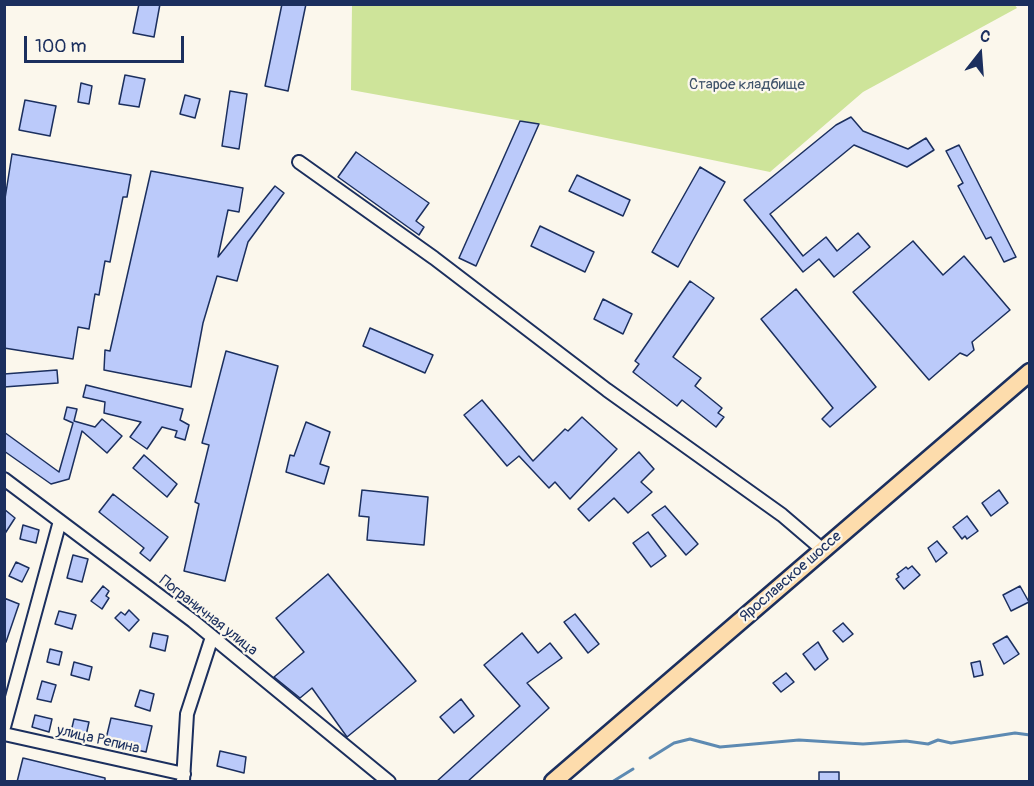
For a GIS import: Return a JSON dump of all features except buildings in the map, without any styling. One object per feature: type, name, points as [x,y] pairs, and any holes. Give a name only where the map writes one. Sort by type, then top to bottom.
[{"type":"main road","name":"Ярославское шоссе","points":[[553,782],[1029,372]]},
{"type":"street","points":[[299,162],[434,258],[607,390],[782,515],[823,550]]},
{"type":"street","name":"Пограничная улица","points":[[5,480],[212,637],[389,782]]},
{"type":"street","points":[[4,727],[60,521]]},
{"type":"street","points":[[184,778],[187,714],[212,637]]},
{"type":"street","name":"улица Репина","points":[[4,734],[184,778]]},
{"type":"green space","name":"Старое кладбище","points":[[1014,4],[1017,8],[863,92],[770,172],[539,124],[351,90],[352,5]]},
{"type":"waterway","points":[[650,758],[674,743],[690,739],[720,747],[799,740],[863,744],[906,741],[928,744],[938,740],[951,743],[1015,733],[1030,735]]},
{"type":"waterway","points":[[612,782],[633,769]]}]
